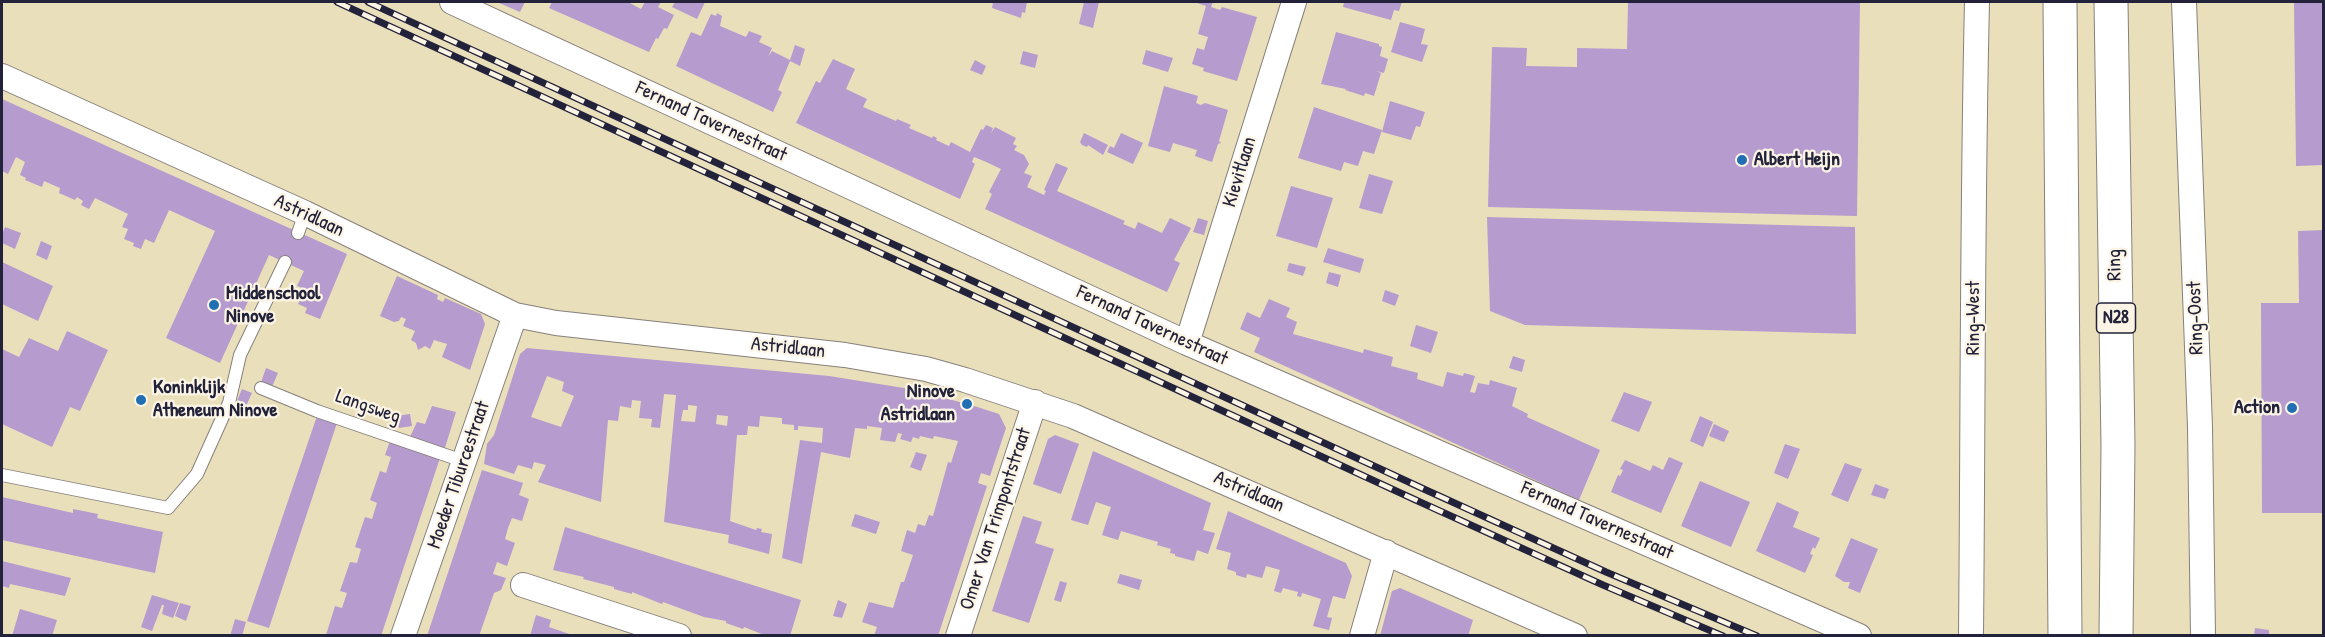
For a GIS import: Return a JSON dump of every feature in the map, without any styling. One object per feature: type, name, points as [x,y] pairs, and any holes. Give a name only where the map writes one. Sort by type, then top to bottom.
[{"type":"highway","points":[[2060,2],[2066,636]]},
{"type":"highway","name":"Ring","points":[[2111,2],[2118,445],[2116,636]]},
{"type":"street","name":"Fernand Tavernestraat","points":[[452,2],[1187,343],[1859,636]]},
{"type":"street","name":"Kievitlaan","points":[[1187,343],[1294,2]]},
{"type":"street","name":"Ring-West","points":[[1971,636],[1973,186],[1977,2]]},
{"type":"street","name":"Ring-Oost","points":[[2184,2],[2200,427],[2203,636]]},
{"type":"street","name":"Astridlaan","points":[[2,76],[302,223],[515,315],[556,323],[889,361],[926,369],[1035,402],[1073,416],[1575,636]]},
{"type":"street","name":"Moeder Tiburcestraat","points":[[403,636],[515,315]]},
{"type":"street","name":"Omer Van Trimpontstraat","points":[[958,636],[1035,402]]},
{"type":"street","points":[[1362,636],[1386,552]]},
{"type":"street","points":[[523,585],[679,636]]},
{"type":"lane","points":[[2,475],[168,508],[197,474],[229,403],[240,355],[285,262]]},
{"type":"lane","name":"Langsweg","points":[[261,388],[317,411],[463,460]]},
{"type":"building","points":[[497,2],[525,2],[520,12]]},
{"type":"building","points":[[552,2],[628,2],[641,9],[645,2],[661,2],[658,7],[674,15],[667,29],[664,28],[658,39],[656,38],[649,52],[549,8]]},
{"type":"building","points":[[675,2],[705,2],[697,19],[672,7]]},
{"type":"building","points":[[993,2],[1027,2],[1025,13],[1022,12],[1021,18],[992,8]]},
{"type":"building","points":[[1084,2],[1099,2],[1093,28],[1079,24]]},
{"type":"building","points":[[1194,2],[1213,2],[1211,7],[1220,10],[1222,7],[1257,17],[1237,81],[1203,71],[1204,68],[1192,64],[1197,48],[1204,50],[1208,37],[1198,34],[1206,6]]},
{"type":"building","points":[[1344,2],[1402,2],[1399,11],[1394,10],[1391,20],[1343,7]]},
{"type":"building","points":[[1628,2],[1860,2],[1857,216],[1488,207],[1492,47],[1527,48],[1526,66],[1577,67],[1577,48],[1627,49]]},
{"type":"building","points":[[2294,2],[2324,2],[2324,165],[2296,166]]},
{"type":"building","points":[[717,13],[722,16],[720,26],[746,37],[749,31],[762,36],[759,42],[772,48],[768,57],[772,51],[790,60],[795,45],[805,49],[800,66],[790,61],[778,90],[782,92],[773,112],[676,66],[691,32],[701,36],[711,14],[716,16]]},
{"type":"building","points":[[1400,22],[1425,29],[1421,44],[1428,45],[1422,62],[1391,52]]},
{"type":"building","points":[[1336,32],[1379,44],[1382,47],[1380,56],[1388,59],[1384,73],[1376,71],[1381,73],[1374,96],[1365,93],[1364,96],[1346,89],[1321,84]]},
{"type":"building","points":[[1146,50],[1173,58],[1168,72],[1142,64]]},
{"type":"building","points":[[1023,51],[1038,55],[1035,68],[1020,64]]},
{"type":"building","points":[[833,59],[855,69],[846,89],[867,99],[863,107],[911,125],[909,128],[932,138],[933,136],[937,138],[936,140],[949,146],[951,142],[970,152],[981,129],[983,130],[986,125],[993,128],[991,133],[995,127],[1016,138],[1013,144],[1017,146],[1014,150],[1024,155],[1029,164],[1024,173],[1032,176],[1027,187],[1044,195],[1056,163],[1068,168],[1057,191],[1125,221],[1123,224],[1135,229],[1138,222],[1162,233],[1170,218],[1191,228],[1174,260],[1180,263],[1167,292],[985,209],[992,194],[989,192],[1001,169],[984,161],[974,157],[972,162],[975,164],[960,199],[796,123],[816,81],[820,83]]},
{"type":"building","points":[[975,60],[986,66],[982,75],[970,70]]},
{"type":"building","points":[[1164,86],[1198,96],[1196,103],[1201,105],[1205,103],[1228,110],[1219,141],[1221,143],[1218,144],[1212,162],[1195,156],[1197,150],[1173,143],[1170,152],[1148,146]]},
{"type":"building","points":[[2,99],[347,254],[320,319],[305,313],[307,308],[298,304],[305,289],[297,286],[304,271],[269,255],[220,363],[166,338],[215,231],[169,210],[154,243],[145,239],[141,249],[124,239],[128,229],[122,227],[128,214],[95,198],[89,209],[81,205],[83,201],[77,197],[75,200],[59,193],[60,188],[44,181],[42,187],[25,180],[26,178],[20,175],[25,162],[16,157],[8,174],[2,171]]},
{"type":"building","points":[[1390,101],[1425,112],[1420,127],[1416,126],[1411,140],[1382,132]]},
{"type":"building","points":[[1314,107],[1382,130],[1374,154],[1363,151],[1358,166],[1344,162],[1341,171],[1298,158]]},
{"type":"building","points":[[1084,133],[1108,145],[1103,155],[1088,145],[1087,147],[1082,145],[1080,142]]},
{"type":"building","points":[[1121,133],[1143,143],[1133,164],[1107,152],[1110,146],[1114,148]]},
{"type":"building","points":[[1369,174],[1393,181],[1382,214],[1359,208]]},
{"type":"building","points":[[1291,186],[1333,198],[1317,248],[1276,236]]},
{"type":"building","points":[[1487,217],[1855,227],[1856,334],[1525,325],[1490,311]]},
{"type":"building","points":[[1198,218],[1208,221],[1204,235],[1193,232]]},
{"type":"building","points":[[5,227],[21,233],[15,249],[2,243]]},
{"type":"building","name":"Action","points":[[2324,230],[2324,513],[2262,513],[2261,303],[2299,303],[2298,231]]},
{"type":"building","points":[[41,241],[52,246],[47,260],[36,255]]},
{"type":"building","points":[[1328,248],[1364,259],[1360,273],[1323,262]]},
{"type":"building","points":[[2,262],[53,286],[38,321],[2,304]]},
{"type":"building","points":[[1289,263],[1306,267],[1303,276],[1287,271]]},
{"type":"building","points":[[1329,272],[1341,275],[1338,287],[1326,283]]},
{"type":"building","points":[[397,276],[438,295],[437,299],[443,302],[445,298],[481,314],[485,324],[470,370],[442,357],[447,344],[434,340],[430,349],[425,346],[418,350],[416,343],[411,340],[415,331],[403,326],[406,319],[401,317],[399,321],[394,322],[380,316]]},
{"type":"building","points":[[1385,290],[1399,295],[1395,306],[1382,301]]},
{"type":"building","points":[[1269,299],[1290,308],[1286,317],[1297,322],[1293,334],[1363,353],[1364,349],[1393,357],[1391,366],[1418,373],[1417,379],[1443,387],[1447,372],[1463,376],[1464,373],[1475,376],[1470,392],[1475,393],[1478,383],[1489,385],[1490,380],[1517,388],[1512,406],[1528,414],[1527,417],[1600,450],[1579,500],[1254,352],[1260,338],[1240,329],[1247,312],[1260,318]]},
{"type":"building","points":[[1416,325],[1438,332],[1431,353],[1410,346]]},
{"type":"building","points":[[67,331],[108,350],[80,411],[70,407],[52,447],[2,424],[2,349],[19,357],[29,338],[58,351]]},
{"type":"building","points":[[527,348],[829,376],[904,388],[999,414],[1006,428],[990,476],[981,473],[978,483],[987,486],[938,636],[874,636],[877,627],[862,622],[869,602],[893,608],[913,555],[901,551],[907,530],[915,533],[918,524],[925,526],[929,515],[933,516],[948,462],[951,463],[958,441],[934,436],[933,439],[920,436],[919,439],[913,437],[911,442],[900,439],[902,434],[898,433],[895,442],[880,440],[882,428],[867,426],[867,429],[855,428],[850,458],[821,452],[802,564],[782,558],[800,440],[822,443],[823,428],[798,426],[798,430],[794,430],[794,425],[782,424],[782,418],[760,416],[759,427],[748,426],[747,435],[737,435],[730,521],[756,530],[757,528],[762,529],[761,532],[772,534],[769,554],[728,543],[729,535],[664,522],[676,395],[664,394],[660,428],[651,427],[652,419],[639,418],[641,401],[632,400],[631,408],[620,406],[618,421],[608,420],[601,502],[538,482],[546,465],[534,462],[532,469],[518,465],[514,474],[484,464],[487,444],[494,435],[520,354]],"holes":[[[547,376],[564,382],[562,391],[574,396],[561,427],[531,417]],[[688,405],[697,406],[695,422],[681,421],[683,410],[688,410]],[[717,415],[728,416],[727,426],[716,424]]]},
{"type":"building","points":[[1513,356],[1525,360],[1522,372],[1509,368]]},
{"type":"building","points":[[266,368],[278,373],[271,389],[260,385]]},
{"type":"building","points":[[242,389],[252,393],[242,415],[233,411]]},
{"type":"building","points":[[1624,392],[1652,402],[1639,432],[1611,421]]},
{"type":"building","points":[[432,406],[456,412],[444,451],[409,439],[417,422],[425,424]]},
{"type":"building","points":[[410,414],[412,426],[399,428],[396,416]]},
{"type":"building","points":[[317,416],[337,423],[269,628],[247,621]]},
{"type":"building","points":[[1700,416],[1713,422],[1703,447],[1690,441]]},
{"type":"building","points":[[1714,424],[1729,431],[1724,442],[1709,436]]},
{"type":"building","points":[[1055,435],[1079,444],[1061,494],[1033,484],[1048,439]]},
{"type":"building","points":[[390,441],[440,458],[381,636],[326,635],[335,606],[342,608],[347,593],[340,591],[350,562],[357,563],[361,549],[355,547],[365,517],[372,519],[377,503],[370,500],[380,471],[386,473],[391,457],[385,455]]},
{"type":"building","points":[[1785,444],[1800,449],[1788,479],[1774,473]]},
{"type":"building","points":[[1093,451],[1211,503],[1203,530],[1215,533],[1208,554],[1197,550],[1194,561],[1175,556],[1170,553],[1171,549],[1157,545],[1158,542],[1121,531],[1118,540],[1102,535],[1111,507],[1096,502],[1088,525],[1071,520]]},
{"type":"building","points":[[916,452],[927,455],[921,471],[910,467]]},
{"type":"building","points":[[1669,457],[1683,463],[1661,513],[1611,492],[1618,475],[1620,476],[1623,470],[1620,469],[1625,460],[1650,471],[1653,465],[1663,470]]},
{"type":"building","points":[[1845,463],[1862,469],[1848,502],[1831,495]]},
{"type":"building","points":[[482,470],[523,483],[519,495],[529,499],[522,521],[512,518],[508,528],[505,539],[515,543],[507,566],[497,562],[493,574],[506,578],[501,590],[494,593],[479,636],[427,636]]},
{"type":"building","points":[[1700,481],[1750,502],[1731,547],[1681,526]]},
{"type":"building","points":[[1875,484],[1889,489],[1885,499],[1871,495]]},
{"type":"building","points":[[2,497],[73,513],[73,509],[98,514],[97,518],[163,532],[155,573],[2,540]]},
{"type":"building","points":[[1777,502],[1799,512],[1793,527],[1820,538],[1810,554],[1813,555],[1805,573],[1756,551]]},
{"type":"building","points":[[1228,511],[1346,563],[1352,576],[1345,599],[1333,596],[1327,617],[1332,618],[1329,630],[1313,626],[1321,599],[1302,593],[1301,597],[1297,596],[1298,592],[1283,588],[1281,593],[1274,591],[1280,570],[1266,566],[1262,578],[1247,574],[1246,578],[1227,569],[1231,553],[1216,549]]},
{"type":"building","points":[[855,514],[880,522],[876,534],[851,526]]},
{"type":"building","points":[[1023,516],[1042,522],[1035,543],[1054,549],[1029,623],[992,611]]},
{"type":"building","points":[[565,527],[801,600],[790,636],[767,636],[726,623],[726,621],[704,617],[632,592],[632,594],[583,579],[584,577],[553,570]]},
{"type":"building","points":[[1851,538],[1878,549],[1860,593],[1848,588],[1850,582],[1844,582],[1835,576]]},
{"type":"building","points":[[2,561],[71,578],[65,596],[10,584],[9,588],[2,586]]},
{"type":"building","points":[[1120,574],[1142,580],[1139,590],[1117,583]]},
{"type":"building","points":[[1060,581],[1067,583],[1061,602],[1054,600]]},
{"type":"building","points":[[1400,588],[1473,620],[1468,636],[1380,636],[1392,591]]},
{"type":"building","points":[[152,595],[179,603],[173,618],[162,614],[164,605],[162,605],[152,631],[141,627]]},
{"type":"building","points":[[838,600],[847,604],[842,618],[833,616]]},
{"type":"building","points":[[180,603],[191,606],[186,621],[175,616]]},
{"type":"building","points":[[20,609],[57,620],[52,636],[12,636]]},
{"type":"building","points":[[536,615],[551,620],[549,627],[575,636],[530,636]]},
{"type":"building","points":[[235,619],[246,622],[242,636],[230,636]]},
{"type":"building","points":[[2255,628],[2269,630],[2269,636],[2254,636]]},
{"type":"railway","points":[[337,2],[1420,502],[1603,585],[1723,636]]},
{"type":"railway","points":[[368,2],[1426,490],[1606,572],[1757,636]]},
{"type":"place","name":"Albert Heijn","points":[[1742,160]]},
{"type":"place","name":"Middenschool Ninove","points":[[214,305]]},
{"type":"place","name":"Koninklijk Atheneum Ninove","points":[[141,400]]},
{"type":"place","name":"Ninove Astridlaan","points":[[967,404]]},
{"type":"place","name":"Action","points":[[2292,408]]}]
